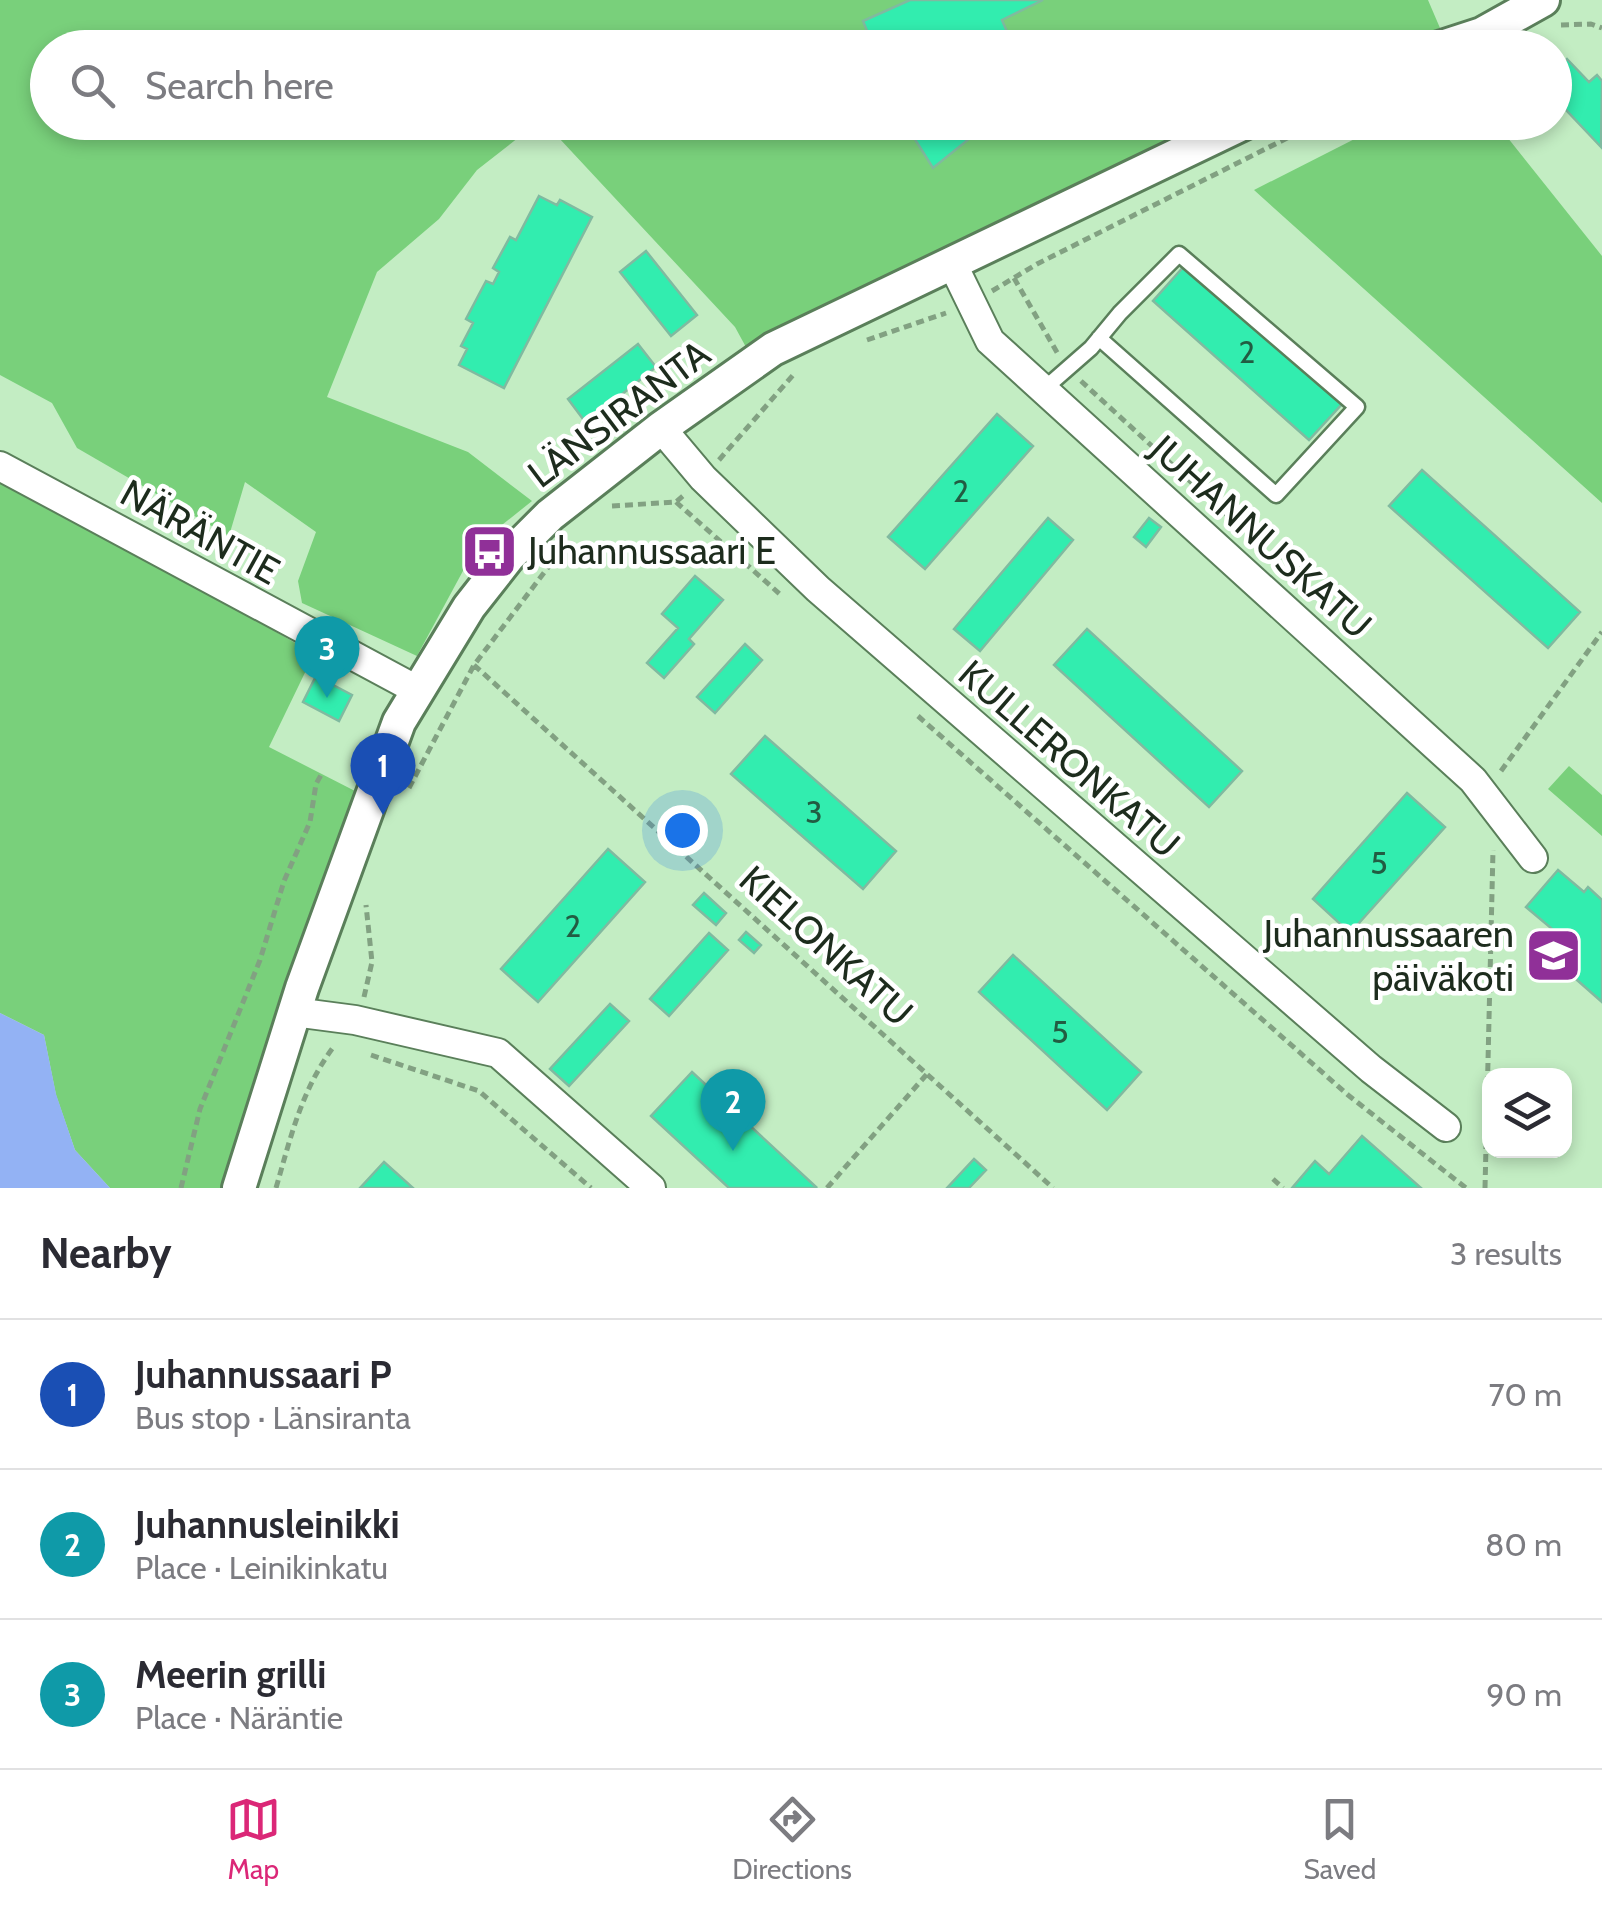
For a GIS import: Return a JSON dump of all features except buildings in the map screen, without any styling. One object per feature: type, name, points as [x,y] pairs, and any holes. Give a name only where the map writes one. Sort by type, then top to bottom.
[{"type":"street","points":[[1496,30],[1545,16]]},
{"type":"street","name":"LÄNSIRANTA","points":[[239,1188],[294,1012],[400,722],[469,607],[509,556],[550,515],[661,428],[773,349],[1208,140]]},
{"type":"street","name":"JUHANNUSKATU","points":[[952,263],[990,341],[1473,780],[1533,858]]},
{"type":"street","name":"KULLERONKATU","points":[[661,428],[703,478],[818,589],[1370,1069],[1446,1127]]},
{"type":"street","name":"NÄRÄNTIE","points":[[0,466],[417,690]]},
{"type":"street","points":[[294,1012],[355,1020],[498,1053],[651,1188]]},
{"type":"lane","points":[[1043,390],[1179,254],[1357,407],[1276,495],[1099,338]]},
{"type":"path","points":[[1545,16],[1563,24],[1602,28]]},
{"type":"path","points":[[858,343],[970,305],[1014,278],[1284,140]]},
{"type":"path","points":[[1014,278],[1066,368],[1241,528]]},
{"type":"path","points":[[600,516],[611,506],[676,502],[703,478],[796,372]]},
{"type":"path","points":[[676,502],[795,608]]},
{"type":"path","points":[[403,800],[474,665],[576,536]]},
{"type":"path","points":[[1485,1188],[1494,780],[1602,632]]},
{"type":"path","name":"KIELONKATU","points":[[474,665],[1052,1188]]},
{"type":"path","points":[[914,713],[1348,1094],[1466,1188]]},
{"type":"path","points":[[181,1188],[200,1109],[310,822],[320,775]]},
{"type":"path","points":[[276,1188],[302,1097],[318,1068],[355,1020],[369,986],[372,962],[368,891]]},
{"type":"path","points":[[354,1049],[479,1091],[591,1188]]},
{"type":"path","points":[[827,1188],[927,1074]]},
{"type":"path","points":[[1273,1179],[1283,1188]]},
{"type":"green space","points":[[0,0],[1428,0],[1440,28],[30,30],[30,140],[515,140],[477,170],[439,219],[377,272],[327,397],[468,452],[532,501],[477,545],[417,656],[302,603],[298,581],[316,532],[245,482],[229,536],[77,448],[52,403],[0,375]]},
{"type":"green space","points":[[561,140],[1168,140],[747,349],[735,327]]},
{"type":"green space","points":[[1353,140],[1510,140],[1602,256],[1602,503],[1254,190]]},
{"type":"green space","points":[[0,471],[314,654],[269,747],[355,791],[227,1188],[110,1188],[75,1150],[56,1095],[44,1035],[0,1013]]},
{"type":"green space","points":[[1569,766],[1602,795],[1602,836],[1548,789]]},
{"type":"water","points":[[0,1013],[44,1035],[56,1094],[75,1150],[110,1188],[0,1188]]},
{"type":"place","name":"Juhannussaari E","points":[[489,551]]},
{"type":"place","name":"Meerin grilli","points":[[327,698]]},
{"type":"place","name":"Juhannussaari P","points":[[383,815]]},
{"type":"place","name":"Juhannussaaren päiväkoti","points":[[1553,956]]},
{"type":"place","name":"Juhannusleinikki","points":[[733,1151]]}]
